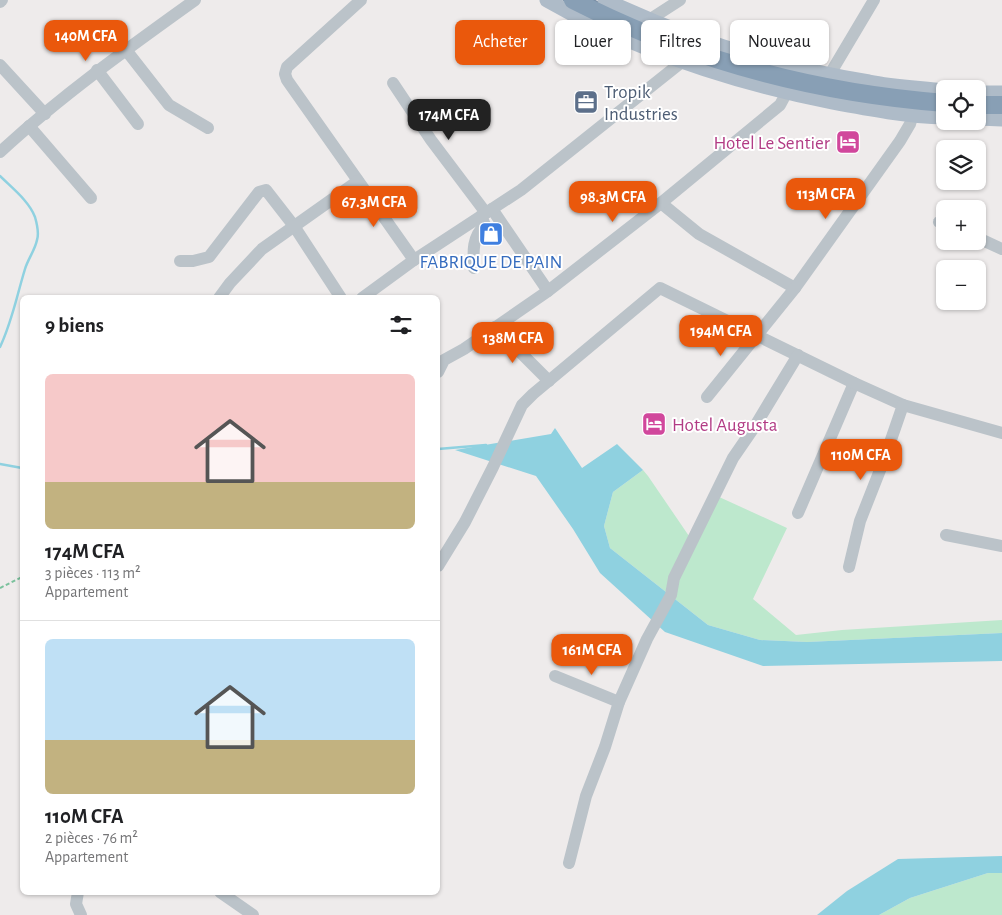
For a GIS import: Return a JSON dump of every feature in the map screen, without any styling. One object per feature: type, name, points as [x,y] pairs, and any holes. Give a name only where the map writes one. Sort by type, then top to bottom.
[{"type":"highway","points":[[573,0],[620,23],[700,54],[790,81],[881,97],[936,102]]},
{"type":"highway","points":[[986,105],[1002,106]]},
{"type":"main road","points":[[546,0],[606,31],[641,45]]},
{"type":"main road","points":[[612,2],[649,20]]},
{"type":"main road","points":[[720,45],[773,62],[870,83],[936,90]]},
{"type":"main road","points":[[695,65],[787,92],[872,110],[936,116]]},
{"type":"main road","points":[[986,93],[1002,93]]},
{"type":"main road","points":[[986,118],[1002,119]]},
{"type":"street","points":[[0,152],[97,70],[196,0]]},
{"type":"street","points":[[361,0],[287,67],[287,80],[414,260]]},
{"type":"street","points":[[649,20],[680,0]]},
{"type":"street","points":[[830,74],[874,0]]},
{"type":"street","points":[[126,50],[169,104],[208,128]]},
{"type":"street","points":[[0,65],[46,114]]},
{"type":"street","points":[[366,295],[414,260],[521,190],[678,65]]},
{"type":"street","points":[[97,70],[138,124]]},
{"type":"street","points":[[393,83],[431,140],[548,291]]},
{"type":"street","points":[[440,363],[548,291],[661,203],[780,105],[787,92]]},
{"type":"street","points":[[707,397],[795,288],[900,141],[910,124],[913,114]]},
{"type":"street","points":[[29,126],[91,198]]},
{"type":"street","points":[[221,295],[262,249],[358,181]]},
{"type":"street","points":[[180,261],[193,261],[209,257],[259,192],[266,190],[294,226],[339,295]]},
{"type":"street","points":[[661,203],[699,234],[795,288]]},
{"type":"street","points":[[474,268],[474,243],[485,225],[486,213]]},
{"type":"street","points":[[986,241],[1002,248]]},
{"type":"street","points":[[440,563],[465,522],[522,405],[660,288],[903,405],[1002,434]]},
{"type":"street","points":[[495,327],[549,381]]},
{"type":"street","points":[[569,863],[586,796],[605,747],[619,702],[647,639],[671,595],[674,578],[733,458],[755,426],[798,354]]},
{"type":"street","points":[[798,513],[854,383]]},
{"type":"street","points":[[849,567],[860,521],[903,405]]},
{"type":"street","points":[[946,535],[1002,546]]},
{"type":"street","points":[[554,676],[619,702]]},
{"type":"street","points":[[78,895],[76,904],[81,915]]},
{"type":"street","points":[[224,895],[253,915]]},
{"type":"path","points":[[0,588],[20,578]]},
{"type":"green space","points":[[643,470],[691,539],[717,496],[787,528],[753,599],[796,635],[842,630],[1002,620],[1002,633],[807,642],[760,640],[708,625],[610,548],[604,526],[613,492]]},
{"type":"green space","points":[[988,873],[1002,873],[1002,915],[879,915],[910,898]]},
{"type":"water","points":[[555,428],[582,468],[617,444],[643,470],[613,492],[604,526],[610,548],[708,625],[760,640],[807,642],[1002,633],[1002,661],[763,666],[665,632],[600,573],[573,529],[536,476],[455,450],[551,434]]},
{"type":"water","points":[[1002,856],[1002,873],[988,873],[910,898],[879,915],[817,915],[847,891],[898,859]]},
{"type":"waterway","points":[[0,176],[29,206],[35,217],[38,235],[0,347]]},
{"type":"waterway","points":[[440,449],[486,445]]},
{"type":"waterway","points":[[0,464],[20,468]]},
{"type":"place","name":"Tropik Industries","points":[[586,102]]},
{"type":"place","name":"Hotel Le Sentier","points":[[848,142]]},
{"type":"place","name":"FABRIQUE DE PAIN","points":[[491,234]]},
{"type":"place","name":"Hotel Augusta","points":[[654,424]]}]
